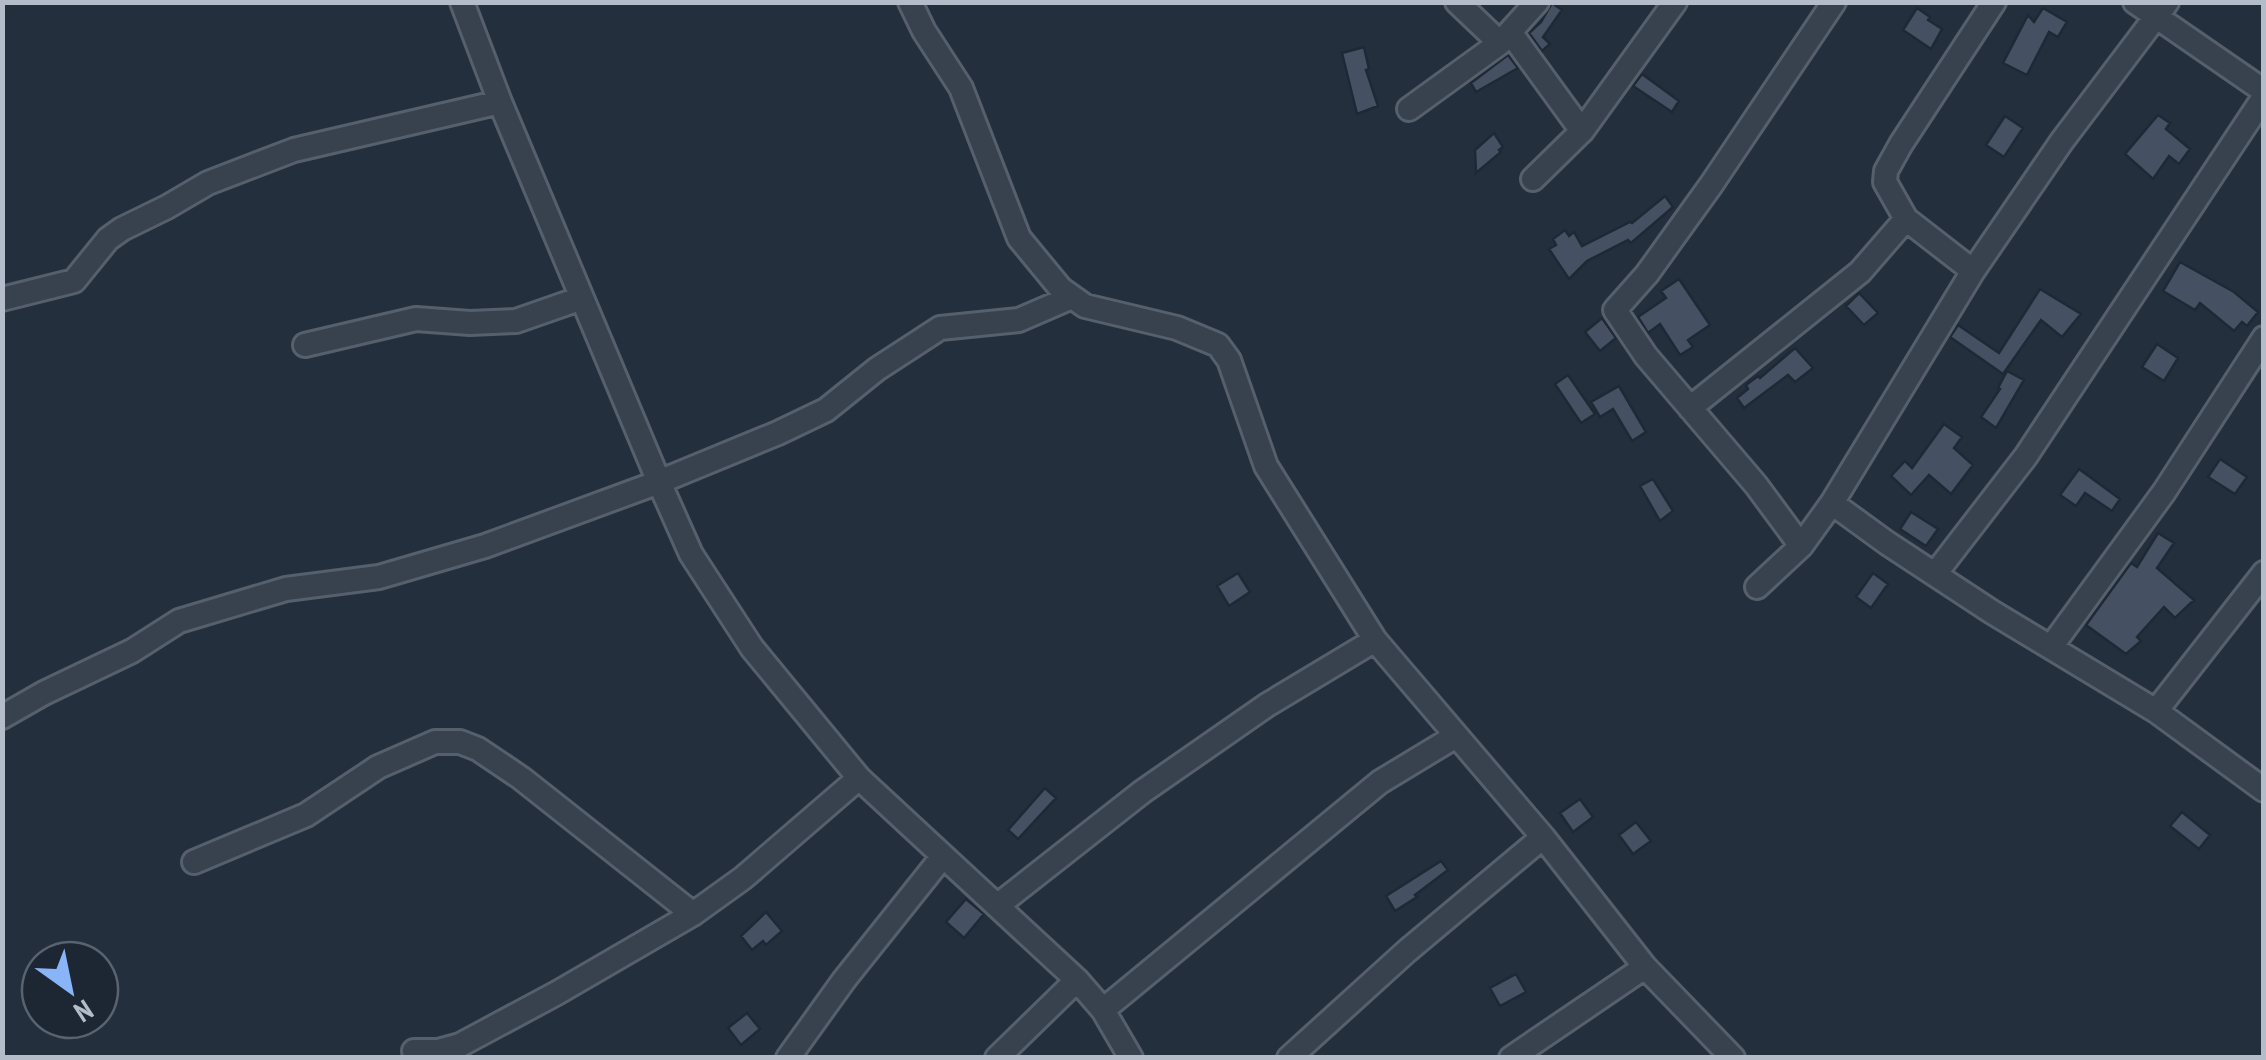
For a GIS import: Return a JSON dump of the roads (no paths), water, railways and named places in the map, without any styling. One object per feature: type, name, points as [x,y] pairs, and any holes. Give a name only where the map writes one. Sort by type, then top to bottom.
[{"type":"street","points":[[462,2],[500,102],[691,554],[752,648],[859,778],[1077,980],[1103,1010],[1131,1058]]},
{"type":"street","points":[[910,2],[961,88],[1019,238],[1061,289],[1084,306],[1177,328],[1218,345],[1229,360],[1266,466],[1375,640],[1543,837],[1645,967],[1733,1058]]},
{"type":"street","points":[[1457,2],[1505,38],[1582,131]]},
{"type":"street","points":[[1409,108],[1505,38],[1538,2]]},
{"type":"street","points":[[1533,180],[1582,131],[1675,2]]},
{"type":"street","points":[[1801,546],[1756,485],[1646,356],[1614,310],[1647,274],[1700,200],[1834,2]]},
{"type":"street","points":[[1973,271],[1906,220],[1885,182],[1886,171],[1994,2]]},
{"type":"street","points":[[1936,574],[2026,456],[2264,94],[2162,10],[2135,2]]},
{"type":"street","points":[[1757,587],[1801,546],[1832,503],[1973,271],[2062,142],[2162,10]]},
{"type":"street","points":[[2,299],[74,282],[108,239],[208,183],[294,150],[500,102]]},
{"type":"street","points":[[1690,408],[1860,272],[1906,220]]},
{"type":"street","points":[[2,717],[132,651],[179,621],[286,589],[379,577],[484,546],[778,433],[826,410],[877,369],[940,328],[1019,320],[1072,297]]},
{"type":"street","points":[[305,345],[416,319],[516,322],[582,298]]},
{"type":"street","points":[[2051,648],[2164,492],[2264,338]]},
{"type":"street","points":[[1832,503],[1992,612],[2156,711],[2264,790]]},
{"type":"street","points":[[2156,711],[2264,573]]},
{"type":"street","points":[[997,906],[1142,792],[1268,704],[1375,640]]},
{"type":"street","points":[[1103,1010],[1380,782],[1456,736]]},
{"type":"street","points":[[194,862],[306,815],[378,767],[435,742],[460,742],[478,749],[521,778],[693,914]]},
{"type":"street","points":[[414,1052],[438,1052],[460,1045],[693,914],[743,878],[859,778]]},
{"type":"street","points":[[1289,1058],[1407,950],[1543,837]]},
{"type":"street","points":[[788,1058],[844,980],[944,856]]},
{"type":"street","points":[[1511,1058],[1645,967]]},
{"type":"street","points":[[998,1058],[1077,980]]}]
